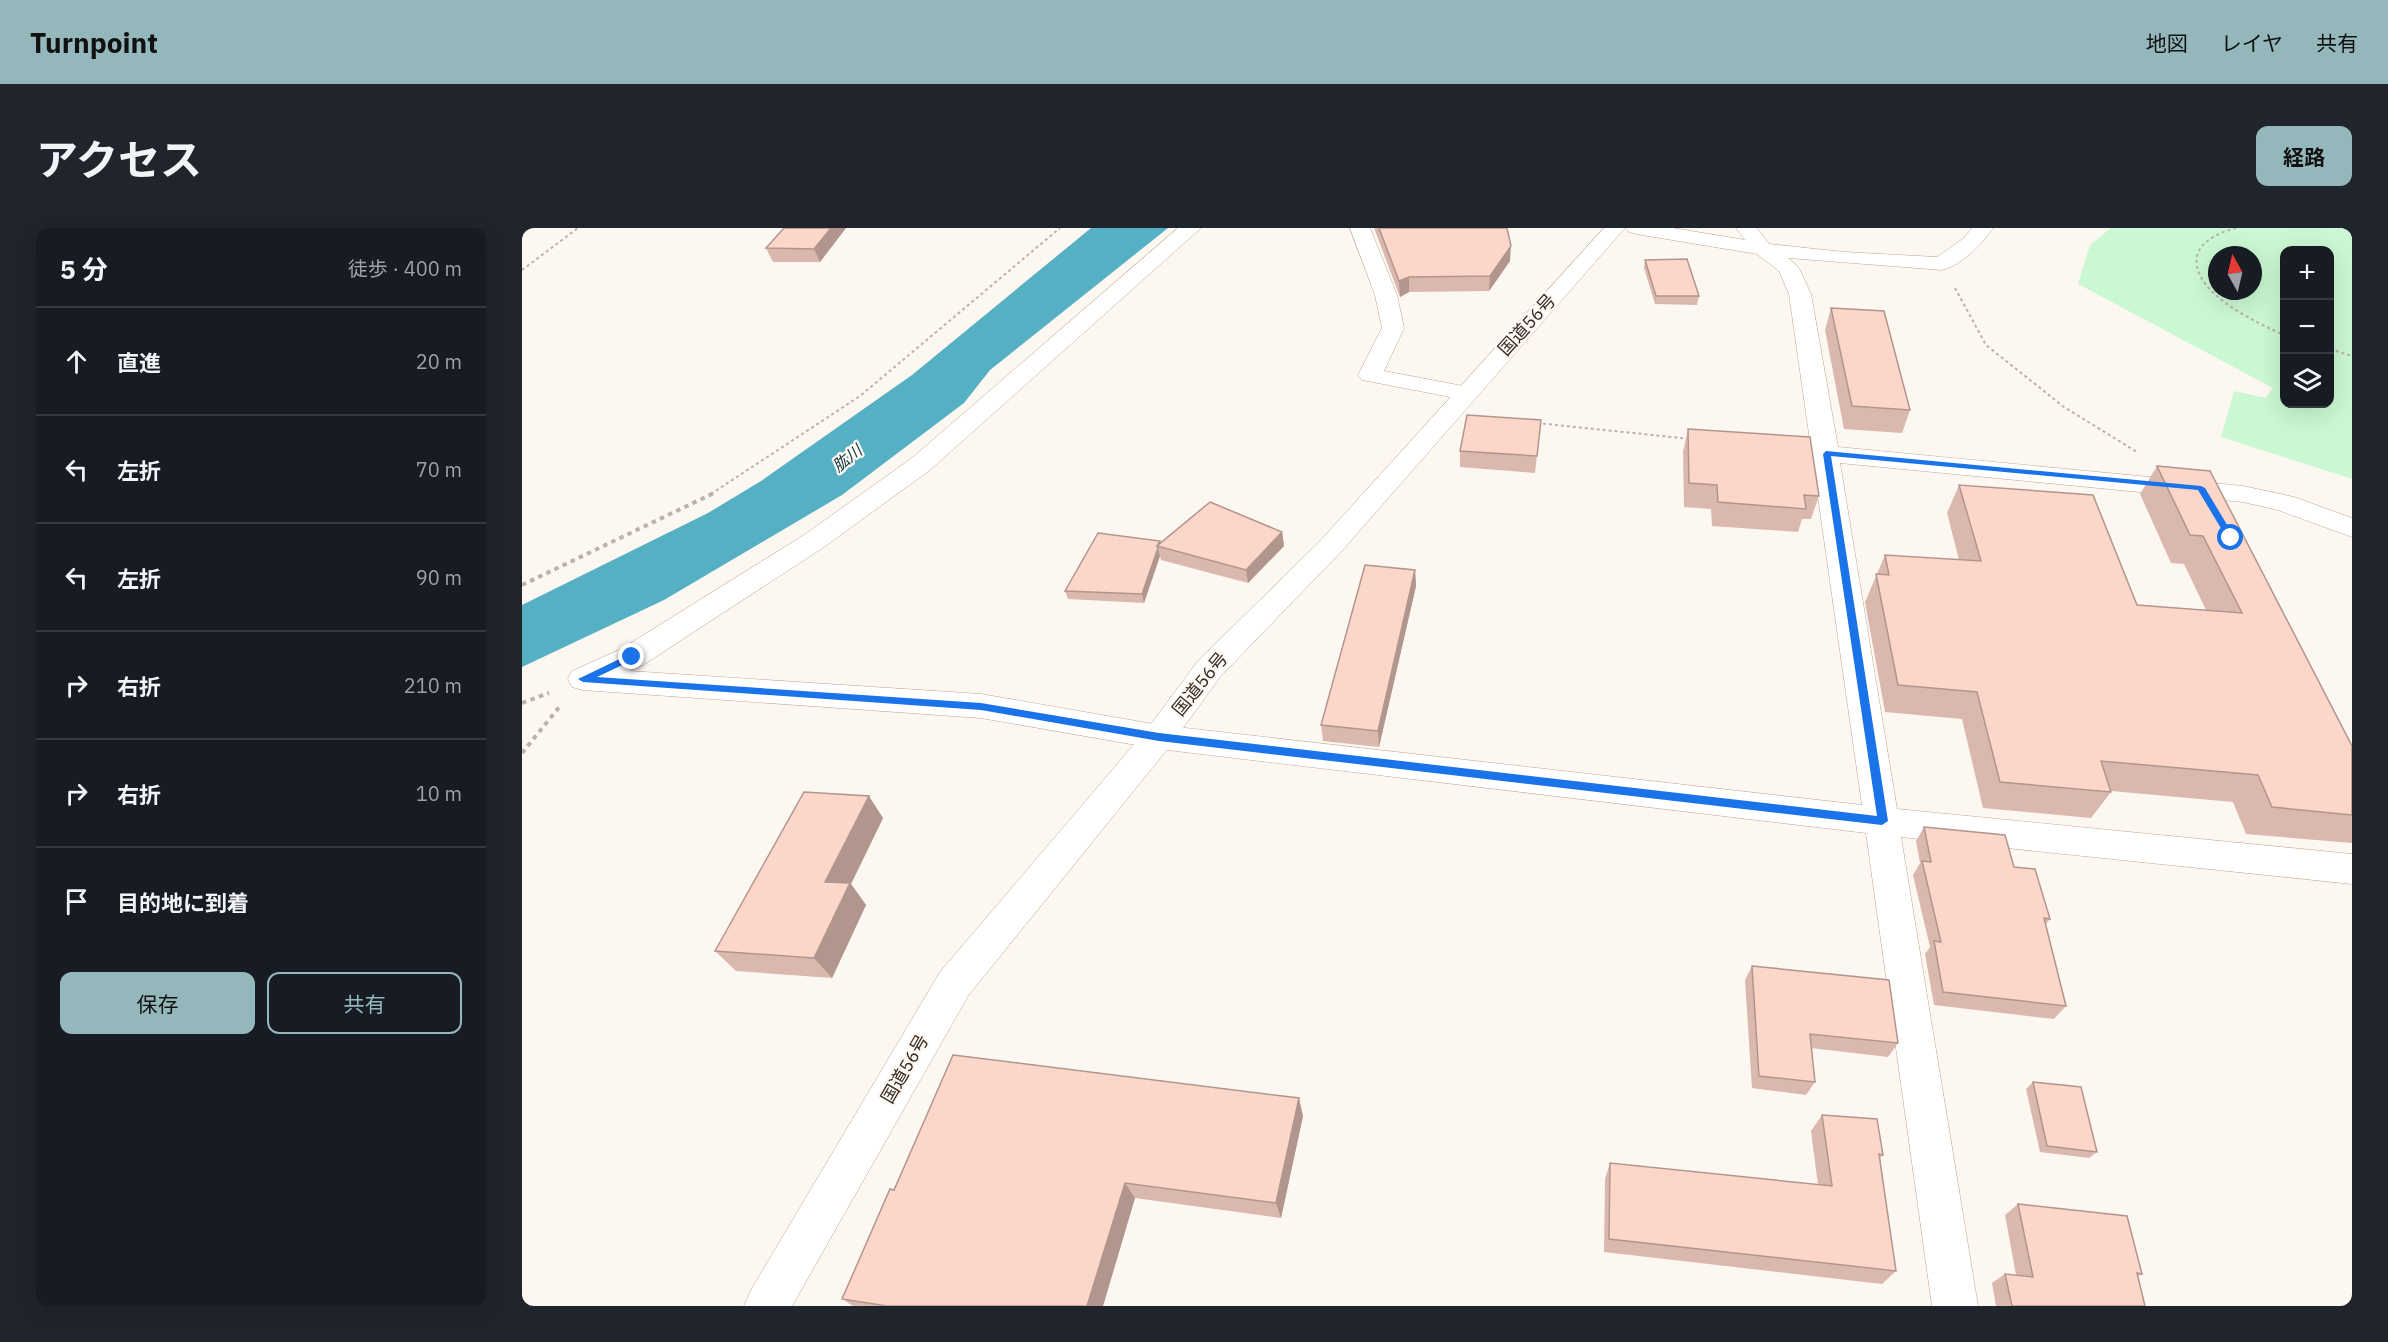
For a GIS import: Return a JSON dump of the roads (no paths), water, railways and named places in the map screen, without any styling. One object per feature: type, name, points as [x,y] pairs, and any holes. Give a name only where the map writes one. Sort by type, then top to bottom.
[{"type":"main road","points":[[1191,228],[1168,245],[921,464],[814,541],[632,657],[583,679],[981,706],[1159,737],[1882,821],[2352,869]]},
{"type":"main road","points":[[1360,228],[1386,295],[1393,328],[1370,375],[1466,393]]},
{"type":"main road","name":"国道56号","points":[[767,1306],[954,984],[1159,737],[1209,669],[1330,547],[1615,228]]},
{"type":"main road","points":[[1636,228],[1755,238],[1844,258],[1942,264],[1971,242],[1983,228]]},
{"type":"main road","points":[[1755,238],[1788,268],[1800,294],[1955,1306]]},
{"type":"main road","points":[[1826,454],[2244,494],[2285,503],[2352,528]]},
{"type":"water","name":"肱川","points":[[1091,228],[1168,228],[990,370],[964,403],[842,495],[664,600],[522,667],[522,605],[708,513],[761,481],[912,375]]}]
